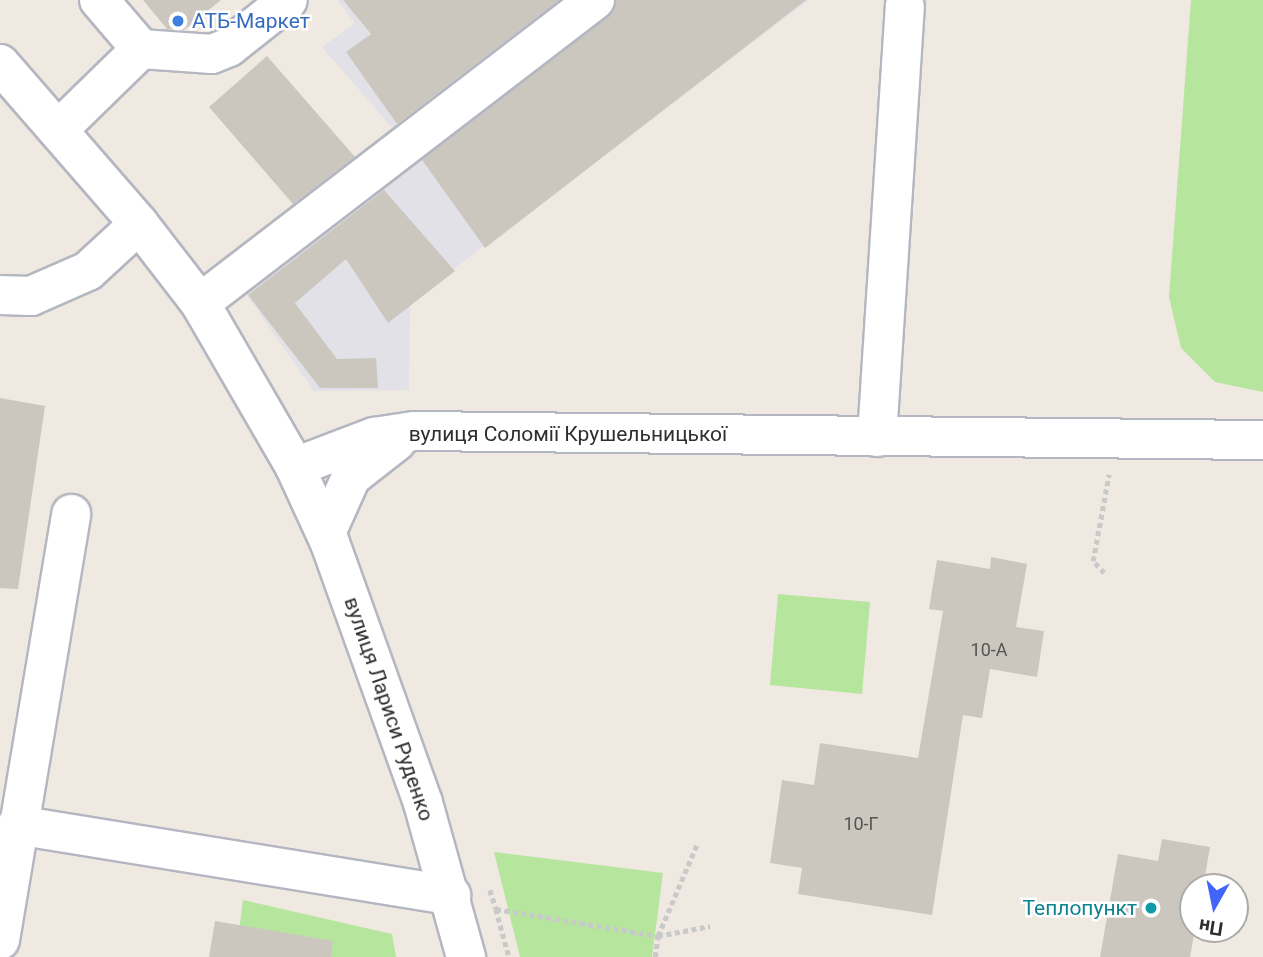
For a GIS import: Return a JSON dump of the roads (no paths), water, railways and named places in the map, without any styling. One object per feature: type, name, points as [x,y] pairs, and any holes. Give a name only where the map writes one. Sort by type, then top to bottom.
[{"type":"street","points":[[99,0],[141,49],[212,54],[229,47],[288,0]]},
{"type":"street","points":[[200,303],[595,0]]},
{"type":"street","points":[[877,437],[905,6]]},
{"type":"street","points":[[58,130],[141,49]]},
{"type":"street","points":[[0,64],[139,224],[200,303],[295,467]]},
{"type":"street","points":[[0,295],[31,296],[88,271],[139,224]]},
{"type":"street","points":[[326,533],[351,477],[414,431]]},
{"type":"street","name":"вулиця Соломії Крушельницької","points":[[295,467],[374,437],[414,431],[1263,440]]},
{"type":"street","name":"вулиця Лариси Руденко","points":[[295,467],[326,533],[424,803],[466,957]]},
{"type":"street","points":[[0,940],[17,825],[71,514]]},
{"type":"street","points":[[17,825],[451,895]]},
{"type":"place","name":"АТБ-Маркет","points":[[178,21]]},
{"type":"place","name":"Теплопункт","points":[[1151,908]]}]
